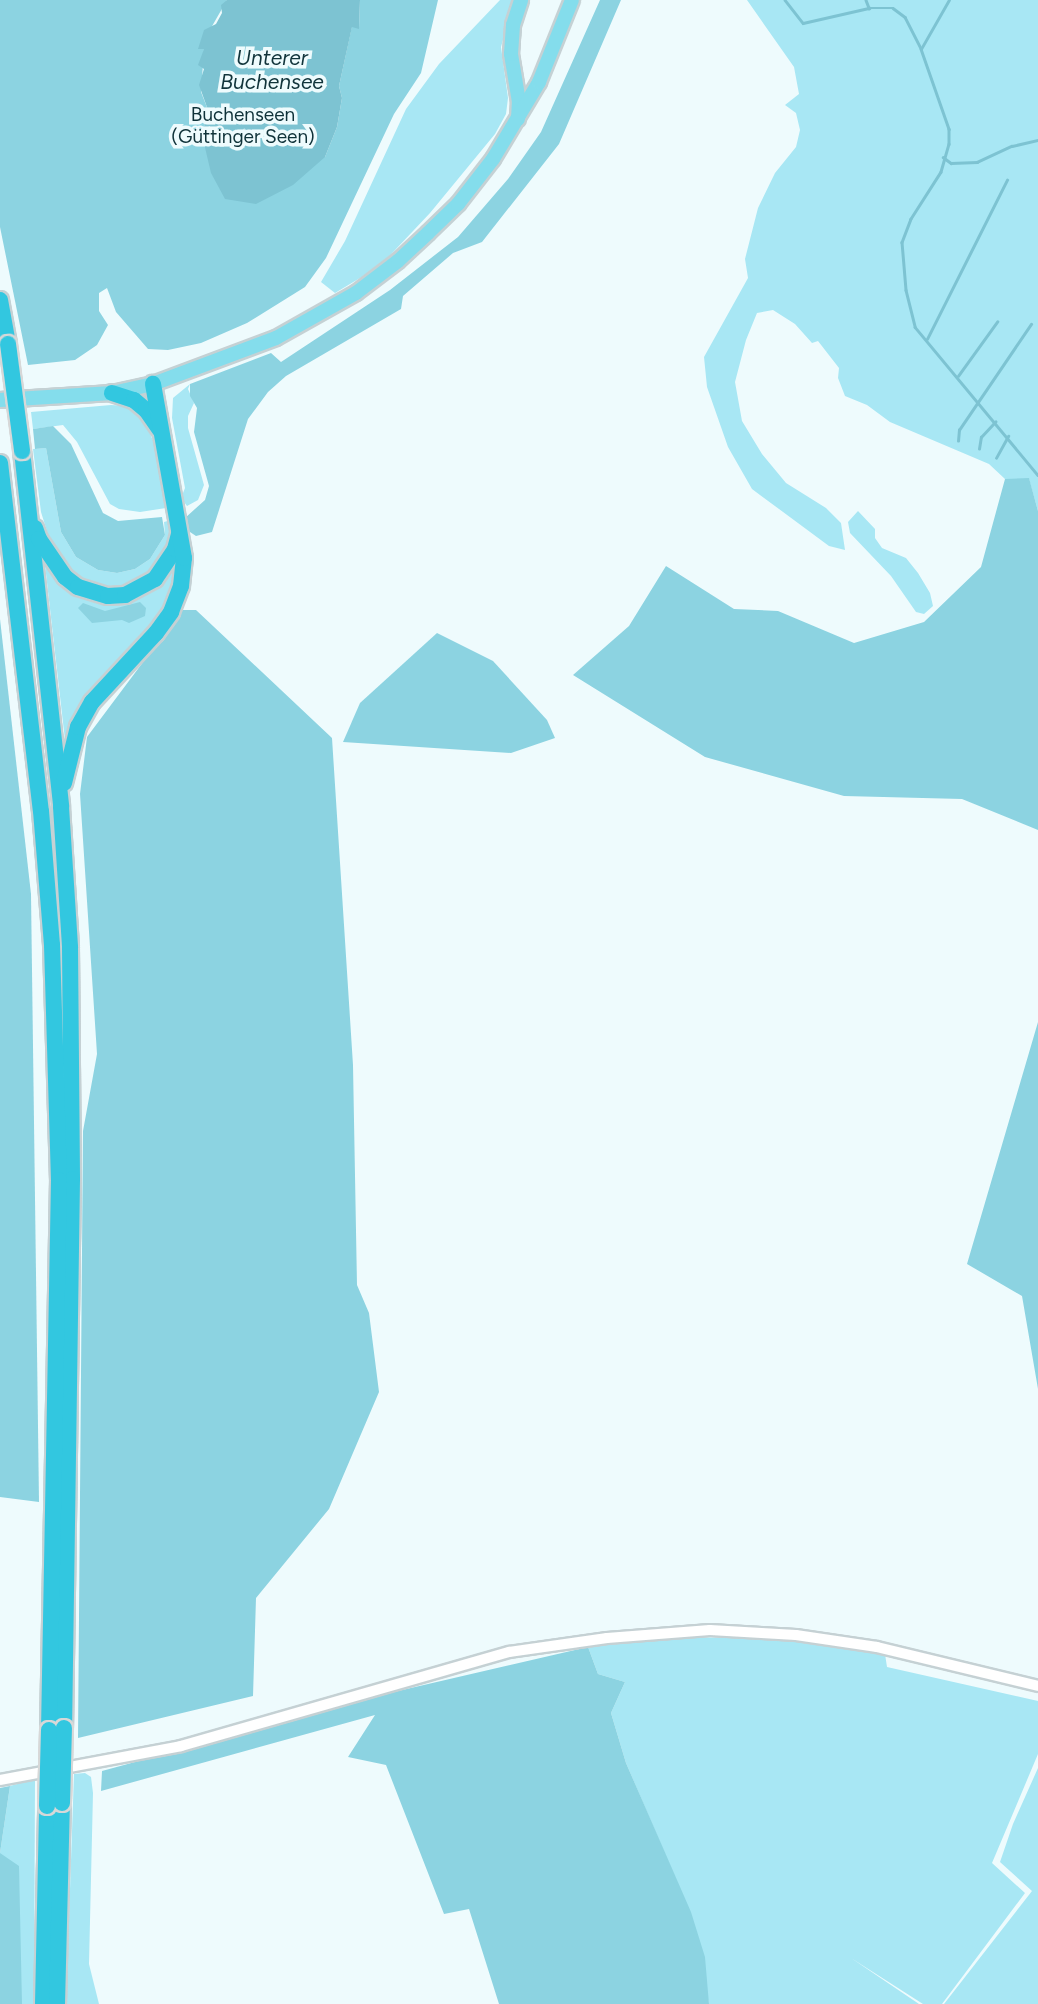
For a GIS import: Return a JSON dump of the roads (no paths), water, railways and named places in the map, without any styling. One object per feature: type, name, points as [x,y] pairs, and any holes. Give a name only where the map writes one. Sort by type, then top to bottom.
[{"type":"highway","points":[[0,300],[22,452],[61,807],[70,948],[72,1179],[55,1805],[43,2004]]},
{"type":"highway","points":[[61,807],[67,764],[78,727],[92,702],[156,634],[177,599],[184,558],[175,494],[153,384]]},
{"type":"highway","points":[[112,393],[134,400],[146,410],[164,439]]},
{"type":"highway","points":[[0,463],[41,811],[52,945],[59,1180],[57,1729]]},
{"type":"highway","points":[[29,513],[39,539],[65,577],[78,587],[108,596],[124,595],[141,589],[165,567],[175,549],[180,529]]},
{"type":"highway","points":[[55,1805],[57,2004]]},
{"type":"main road","points":[[518,122],[519,102],[511,54],[513,25],[521,0]]},
{"type":"main road","points":[[0,400],[112,393],[153,384],[276,338],[356,293],[398,261],[458,204],[518,122],[539,82],[572,0]]},
{"type":"street","points":[[0,1780],[181,1746],[509,1652],[607,1638],[710,1630],[796,1635],[891,1650],[1038,1686]]},
{"type":"water","name":"Unterer Buchensee","points":[[227,0],[360,0],[359,29],[352,27],[339,86],[342,98],[337,127],[325,157],[293,185],[256,204],[225,199],[211,173],[202,135],[208,110],[199,85],[204,69],[198,65],[204,49],[198,49],[204,30],[216,24],[222,13],[221,5]]},
{"type":"waterway","points":[[785,0],[803,23],[869,8],[893,8],[905,17],[921,49],[949,129],[949,144],[941,172],[911,219],[902,242],[906,290],[915,327],[1038,475]]},
{"type":"waterway","points":[[866,0],[869,8]]},
{"type":"waterway","points":[[921,49],[949,0]]},
{"type":"waterway","points":[[943,157],[951,163],[977,162],[1012,146],[1038,140]]},
{"type":"waterway","points":[[927,339],[1007,180]]},
{"type":"waterway","points":[[958,376],[997,322]]},
{"type":"waterway","points":[[958,441],[959,430],[1031,324]]},
{"type":"waterway","points":[[979,449],[981,437],[995,422]]},
{"type":"waterway","points":[[996,458],[1008,436]]},
{"type":"park label","name":"Buchenseen (Güttinger Seen)","points":[[243,126]]}]
